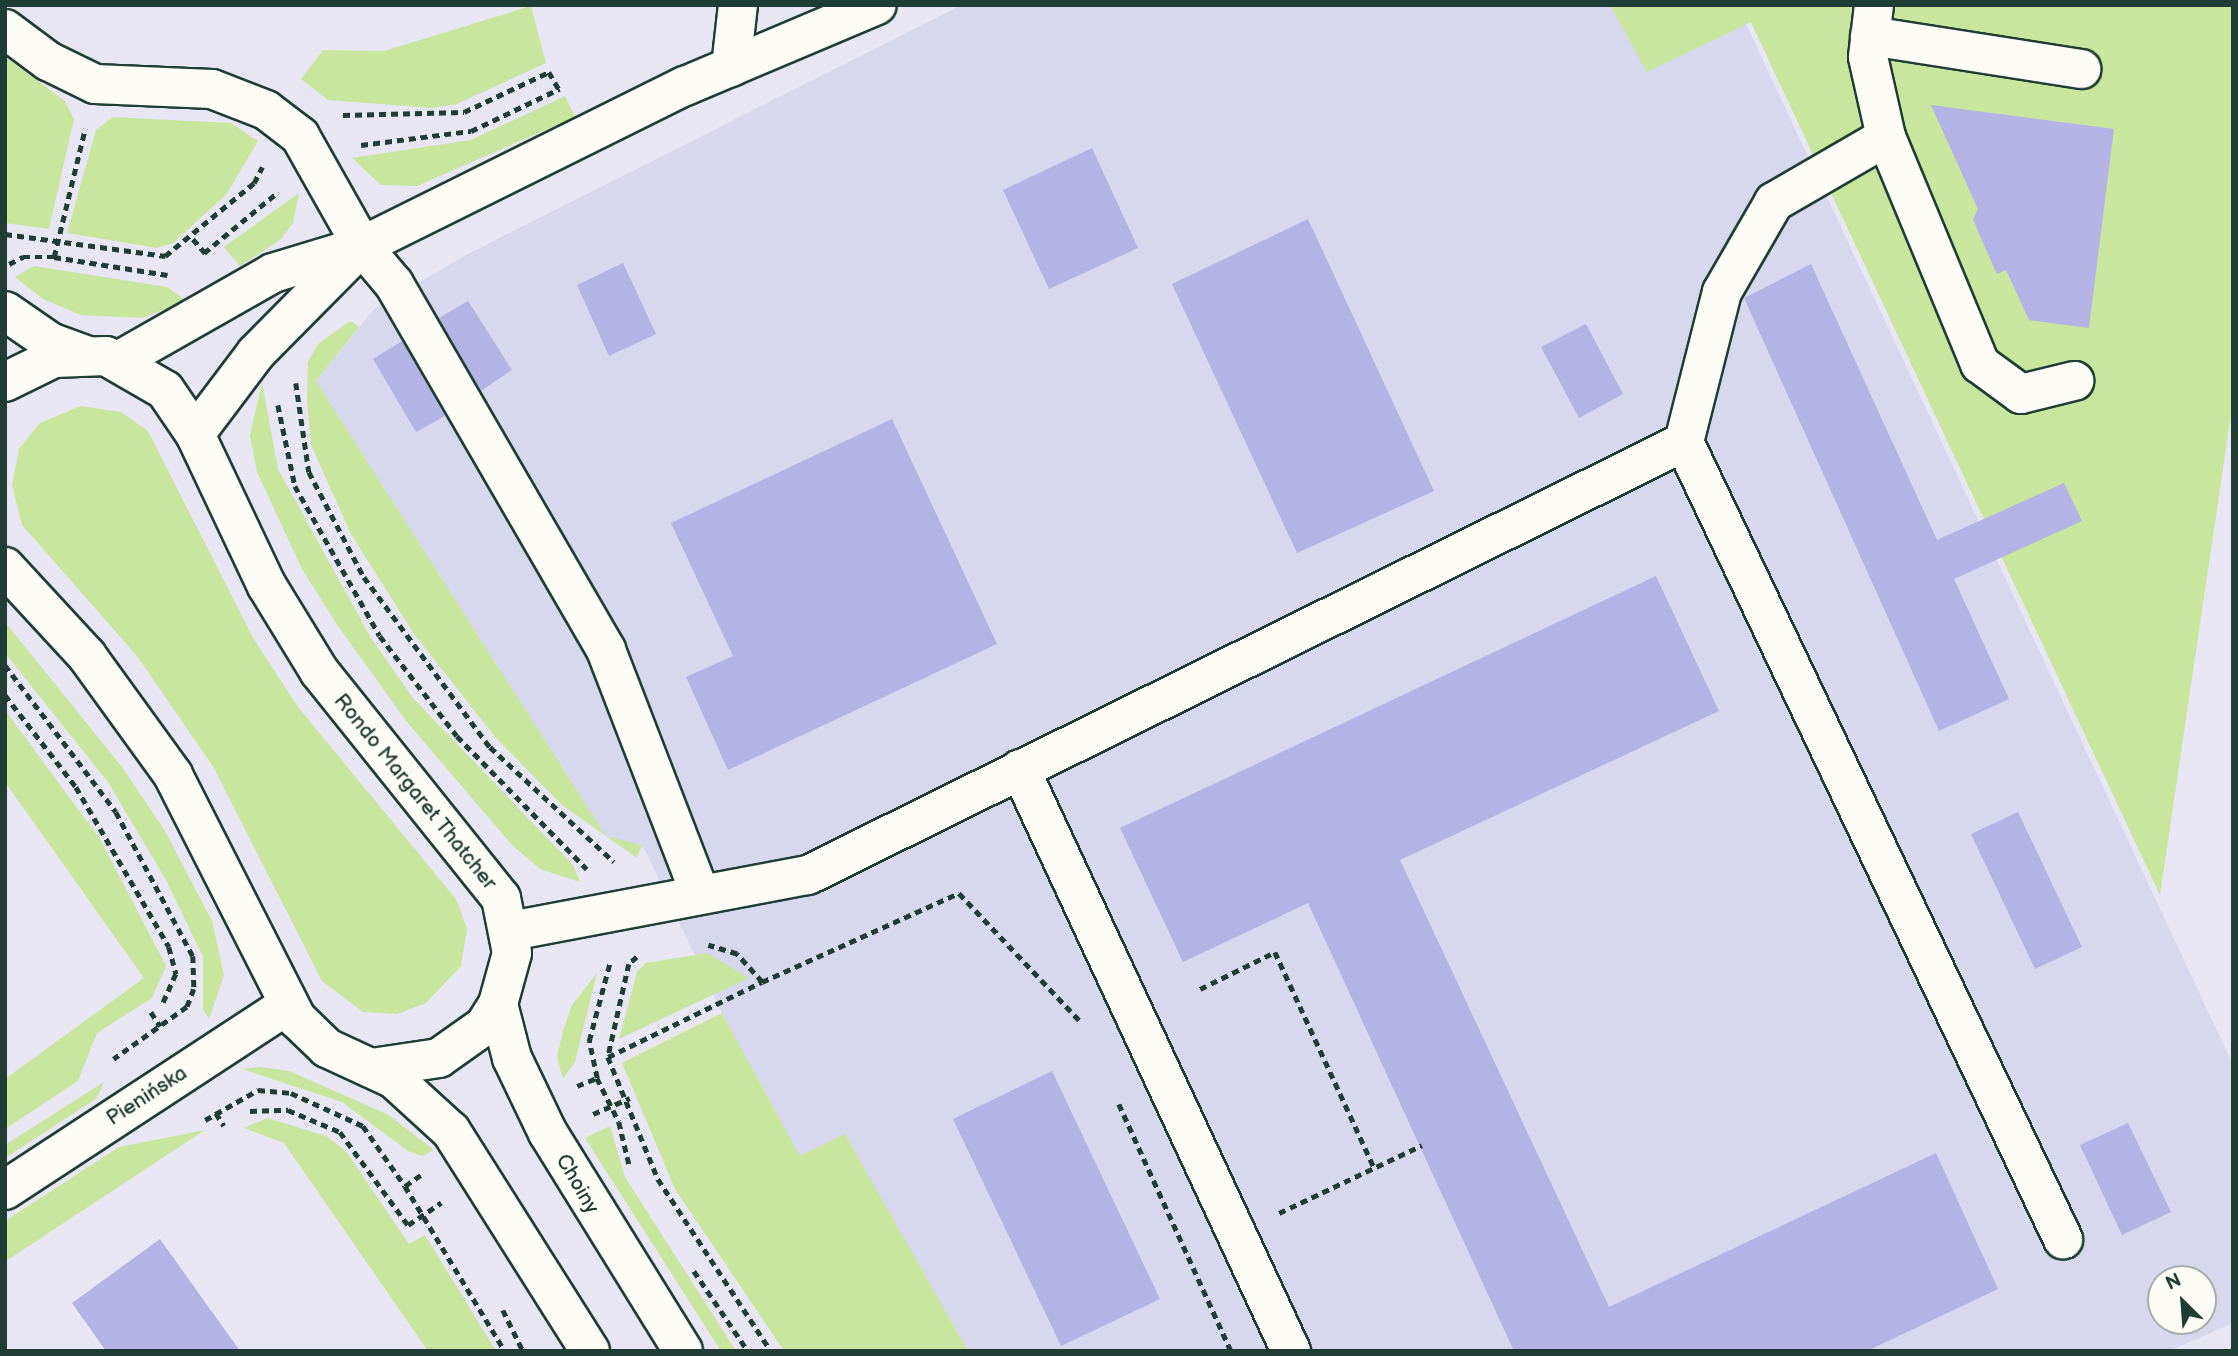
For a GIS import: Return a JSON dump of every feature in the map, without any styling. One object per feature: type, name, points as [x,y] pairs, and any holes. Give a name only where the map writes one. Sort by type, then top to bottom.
[{"type":"street","points":[[731,67],[738,5]]},
{"type":"street","points":[[5,382],[54,358],[104,358],[315,257],[362,246],[731,67],[877,5]]},
{"type":"street","points":[[2074,381],[2021,394],[1980,364],[1886,137],[1868,57],[1872,21],[2081,69]]},
{"type":"street","points":[[5,29],[48,61],[96,84],[212,89],[266,110],[309,150],[362,246],[394,284],[606,650],[699,894]]},
{"type":"street","points":[[1886,137],[1837,159],[1774,202],[1722,292],[1684,442],[2063,1239]]},
{"type":"street","points":[[195,435],[277,331],[362,246]]},
{"type":"street","points":[[5,311],[50,342],[104,358]]},
{"type":"street","name":"Rondo Margaret Thatcher","points":[[104,358],[165,390],[195,435],[267,586],[319,671],[489,879],[511,931],[512,953],[498,1004],[455,1052],[372,1068]]},
{"type":"street","points":[[511,931],[808,874],[1684,442]]},
{"type":"street","points":[[5,567],[87,656],[173,775],[224,865],[289,1004],[314,1038],[411,1091],[451,1131],[590,1351]]},
{"type":"street","points":[[1020,769],[1291,1351]]},
{"type":"street","name":"Pienińska","points":[[5,1190],[289,1004]]},
{"type":"street","name":"Choiny","points":[[498,1004],[512,1058],[548,1133],[683,1351]]},
{"type":"path","points":[[195,262],[309,150],[331,114],[464,112],[549,72],[559,89]]},
{"type":"path","points":[[54,257],[96,84]]},
{"type":"path","points":[[5,234],[165,256],[193,239],[254,183],[264,161],[309,150],[345,148],[471,131],[559,89],[571,89]]},
{"type":"path","points":[[193,239],[241,292]]},
{"type":"path","points":[[277,331],[295,354],[309,472],[363,577],[490,747],[623,869],[640,955]]},
{"type":"path","points":[[5,665],[95,779],[156,880],[192,956],[194,989],[187,1007]]},
{"type":"path","points":[[5,695],[76,787],[169,947],[176,974],[162,1006]]},
{"type":"path","points":[[608,1058],[762,982],[959,893],[1087,1034]]},
{"type":"path","points":[[699,944],[737,954],[762,982]]},
{"type":"path","points":[[651,951],[640,955],[629,964],[608,1058],[658,1179],[771,1351]]},
{"type":"path","points":[[1200,989],[1275,952],[1375,1169]]},
{"type":"path","points":[[597,1078],[637,1183]]},
{"type":"path","points":[[1115,1096],[1231,1351]]},
{"type":"path","points":[[250,1111],[288,1110],[340,1132],[408,1225]]},
{"type":"path","points":[[1265,1219],[1422,1145]]},
{"type":"path","points":[[405,1186],[505,1351]]},
{"type":"path","points":[[690,1265],[748,1351]]},
{"type":"shaded area","points":[[962,5],[1737,5],[2233,1065],[2233,1323],[2217,1330],[2217,1265],[2147,1265],[2147,1335],[2206,1335],[2169,1351],[968,1351],[845,1135],[800,1156],[722,1013],[644,848],[606,836],[316,381],[374,309],[466,255]]},
{"type":"green space","points":[[1610,5],[2233,5],[2233,401],[2160,895],[1751,22],[1647,72]]},
{"type":"green space","points":[[531,6],[546,63],[457,104],[432,108],[328,100],[301,79],[323,50],[384,51]]},
{"type":"green space","points":[[5,57],[65,101],[74,119],[49,229],[5,223]]},
{"type":"green space","points":[[565,96],[575,117],[417,186],[381,185],[352,158],[471,140]]},
{"type":"green space","points":[[113,117],[231,123],[258,141],[226,195],[173,243],[157,248],[67,233],[96,130]]},
{"type":"green space","points":[[299,193],[293,223],[280,240],[240,266],[224,247]]},
{"type":"green space","points":[[34,266],[167,287],[187,301],[142,318],[81,315],[43,299],[15,277]]},
{"type":"green space","points":[[350,321],[359,327],[316,381],[606,836],[642,845],[637,858],[562,805],[496,738],[414,634],[351,534],[311,445],[307,399],[308,362],[318,344]]},
{"type":"green space","points":[[262,382],[278,469],[371,638],[413,698],[573,865],[580,882],[540,869],[512,845],[407,722],[338,626],[302,569],[257,472],[250,436]]},
{"type":"green space","points":[[81,406],[121,412],[148,431],[253,638],[298,707],[456,899],[467,929],[461,966],[426,1003],[397,1014],[363,1012],[322,981],[214,768],[137,656],[22,525],[12,485],[19,449],[40,423]]},
{"type":"green space","points":[[5,622],[122,767],[165,831],[212,921],[224,975],[209,1019],[203,1009],[203,957],[166,880],[108,782],[5,653]]},
{"type":"green space","points":[[5,710],[100,839],[166,966],[152,998],[97,1033],[78,1081],[5,1129],[5,1079],[144,978],[5,782]]},
{"type":"green space","points":[[707,953],[749,978],[619,1039],[637,972],[646,963]]},
{"type":"green space","points":[[597,973],[575,1062],[563,1079],[557,1057],[563,1031],[572,1005]]},
{"type":"green space","points":[[722,1013],[800,1156],[845,1134],[968,1351],[784,1351],[675,1189],[622,1063]]},
{"type":"green space","points":[[260,1067],[289,1071],[389,1115],[434,1150],[422,1156],[408,1151],[342,1102],[242,1069]]},
{"type":"green space","points":[[104,1082],[96,1099],[5,1158],[5,1145]]},
{"type":"green space","points":[[267,1118],[326,1136],[346,1151],[409,1244],[425,1235],[496,1351],[428,1351],[284,1143],[244,1128]]},
{"type":"green space","points":[[610,1126],[625,1177],[736,1351],[721,1351],[585,1138]]},
{"type":"green space","points":[[205,1130],[5,1261],[5,1221],[119,1147]]},
{"type":"building","points":[[1931,105],[2114,129],[2089,328],[2029,320],[2006,270],[1997,274],[1973,219],[1978,209]]},
{"type":"building","points":[[1092,148],[1138,248],[1049,289],[1003,190]]},
{"type":"building","points":[[1308,219],[1434,491],[1297,553],[1172,284]]},
{"type":"building","points":[[623,263],[656,334],[609,356],[577,285]]},
{"type":"building","points":[[1811,264],[1937,540],[2064,483],[2082,521],[1954,579],[2009,699],[1939,731],[1744,298]]},
{"type":"building","points":[[468,301],[512,370],[481,391],[439,318]]},
{"type":"building","points":[[1586,324],[1623,394],[1579,418],[1541,347]]},
{"type":"building","points":[[402,341],[445,416],[416,432],[373,359]]},
{"type":"building","points":[[892,419],[997,644],[728,770],[686,677],[733,656],[671,523]]},
{"type":"building","points":[[1656,576],[1719,711],[1400,860],[1609,1307],[1936,1153],[1998,1289],[1867,1351],[1514,1351],[1308,903],[1183,962],[1120,828]]},
{"type":"building","points":[[2018,812],[2082,947],[2035,969],[1971,834]]},
{"type":"building","points":[[1052,1071],[1160,1299],[1061,1346],[953,1119]]},
{"type":"building","points":[[2128,1123],[2171,1212],[2122,1235],[2080,1145]]},
{"type":"building","points":[[160,1239],[240,1351],[106,1351],[72,1303]]}]
